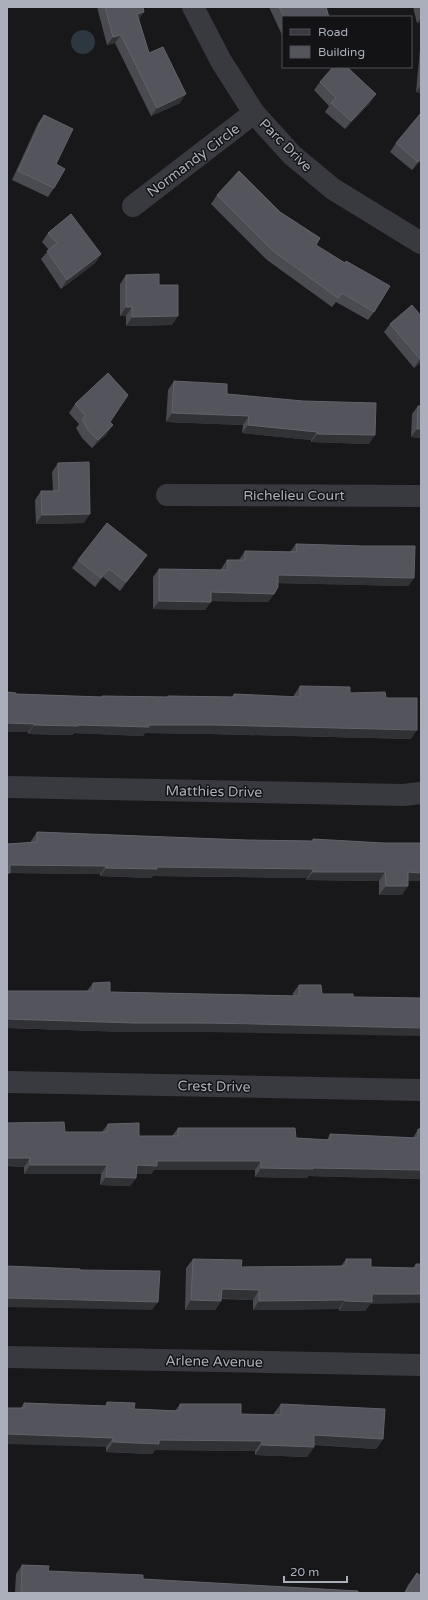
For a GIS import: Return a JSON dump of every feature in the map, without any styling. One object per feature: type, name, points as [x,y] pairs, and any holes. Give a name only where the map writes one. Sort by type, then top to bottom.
[{"type":"street","name":"Parc Drive","points":[[194,7],[221,61],[254,114],[292,155],[332,189],[421,243]]},
{"type":"street","name":"Normandy Circle","points":[[133,206],[254,114]]},
{"type":"street","name":"Richelieu Court","points":[[167,495],[421,496]]},
{"type":"street","name":"Matthies Drive","points":[[7,786],[402,795],[421,793]]},
{"type":"street","name":"Crest Drive","points":[[7,1082],[421,1090]]},
{"type":"street","name":"Arlene Avenue","points":[[7,1357],[421,1365]]},
{"type":"shaded area","points":[[83,30],[91,34],[95,42],[91,50],[83,54],[75,50],[71,42],[75,34]]},
{"type":"building","points":[[105,7],[143,7],[144,12],[137,14],[149,53],[163,47],[186,94],[157,108],[121,35],[113,37]]},
{"type":"building","points":[[279,7],[326,7],[329,16],[284,16]]},
{"type":"building","points":[[332,68],[348,68],[376,94],[351,121],[331,103],[336,98],[320,82]]},
{"type":"building","points":[[421,113],[421,158],[418,162],[396,143]]},
{"type":"building","points":[[44,115],[73,129],[56,164],[65,169],[54,188],[18,171]]},
{"type":"building","points":[[239,171],[280,212],[320,238],[316,245],[345,263],[346,261],[390,286],[374,312],[342,293],[338,298],[273,251],[217,195]]},
{"type":"building","points":[[71,214],[101,254],[67,280],[47,251],[57,243],[48,233]]},
{"type":"building","points":[[159,274],[159,285],[178,285],[178,316],[132,317],[132,307],[126,307],[126,275]]},
{"type":"building","points":[[412,305],[421,316],[421,359],[390,324]]},
{"type":"building","points":[[108,373],[128,395],[110,422],[113,425],[98,440],[88,430],[82,419],[86,416],[75,404]]},
{"type":"building","points":[[174,381],[227,384],[227,394],[303,401],[376,403],[375,435],[317,434],[317,432],[248,425],[249,416],[172,413]]},
{"type":"building","points":[[418,406],[421,406],[421,429],[417,429]]},
{"type":"building","points":[[89,462],[90,514],[42,515],[41,491],[59,491],[58,463]]},
{"type":"building","points":[[107,523],[147,555],[126,582],[109,569],[101,578],[78,560]]},
{"type":"building","points":[[296,544],[415,546],[414,578],[278,575],[278,587],[274,594],[211,592],[211,602],[159,601],[159,569],[228,570],[227,560],[245,560],[245,551],[297,552]]},
{"type":"building","points":[[300,686],[350,687],[350,693],[385,692],[386,698],[417,698],[417,730],[216,725],[149,725],[149,727],[78,726],[7,723],[7,692],[16,694],[102,697],[234,697],[234,694],[300,697]]},
{"type":"building","points":[[37,832],[246,840],[313,841],[313,839],[384,843],[421,843],[421,873],[408,872],[408,886],[386,886],[385,872],[313,872],[313,869],[157,867],[157,869],[106,868],[106,866],[10,865],[10,873],[7,873],[7,844],[37,842]]},
{"type":"building","points":[[110,982],[110,992],[299,996],[299,985],[321,985],[322,994],[353,994],[353,997],[421,998],[421,1028],[211,1023],[134,1023],[7,1019],[7,991],[93,991],[93,983]]},
{"type":"building","points":[[64,1122],[65,1132],[107,1132],[108,1124],[139,1123],[139,1136],[178,1136],[178,1128],[295,1128],[296,1138],[330,1140],[330,1134],[418,1138],[418,1129],[421,1129],[421,1170],[261,1168],[261,1161],[157,1161],[157,1166],[137,1165],[136,1178],[106,1177],[107,1165],[30,1165],[30,1158],[7,1158],[7,1123]]},
{"type":"building","points":[[193,1259],[242,1260],[241,1267],[346,1266],[346,1259],[371,1259],[371,1267],[416,1268],[416,1264],[421,1264],[421,1294],[372,1294],[372,1302],[345,1300],[259,1301],[259,1290],[222,1289],[221,1301],[191,1300]]},
{"type":"building","points":[[7,1266],[80,1270],[160,1271],[158,1302],[7,1298]]},
{"type":"building","points":[[107,1402],[135,1403],[134,1409],[180,1411],[180,1404],[241,1404],[241,1414],[281,1415],[281,1404],[385,1409],[383,1439],[314,1435],[314,1447],[262,1445],[262,1441],[159,1440],[159,1444],[113,1442],[113,1438],[7,1434],[7,1408],[24,1408],[24,1403],[107,1406]]},
{"type":"building","points":[[22,1565],[49,1566],[48,1571],[143,1575],[143,1579],[358,1591],[358,1593],[21,1593]]},
{"type":"building","points":[[417,1573],[421,1576],[421,1593],[405,1593]]}]
